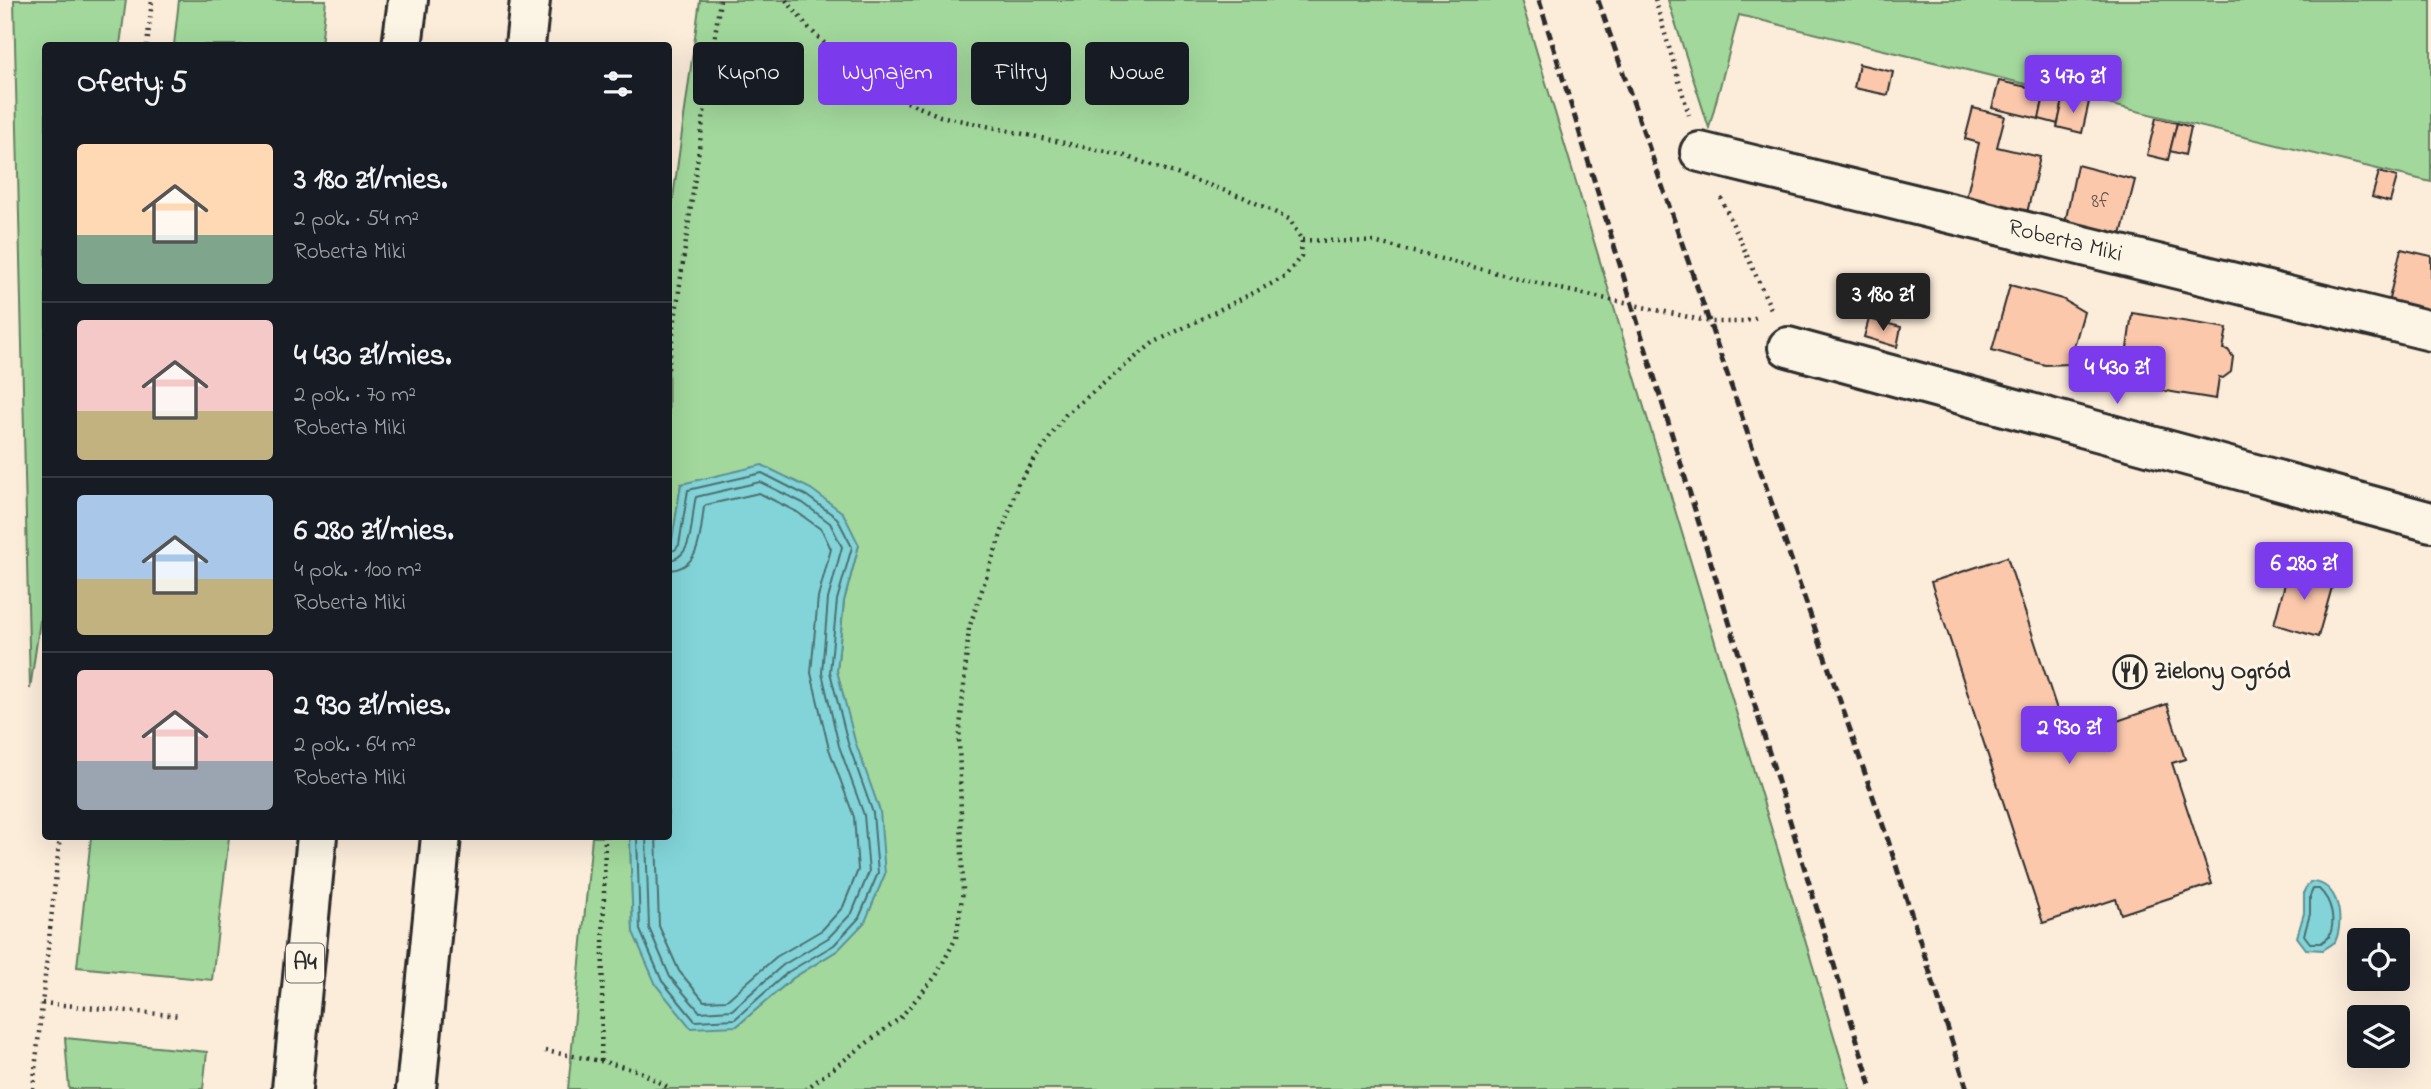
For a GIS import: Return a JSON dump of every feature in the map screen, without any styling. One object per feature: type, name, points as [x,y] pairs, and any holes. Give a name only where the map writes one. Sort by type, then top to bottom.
[{"type":"main road","points":[[403,42],[408,0]]},
{"type":"main road","points":[[525,42],[530,0]]},
{"type":"main road","name":"Roberta Miki","points":[[1700,152],[2431,331]]},
{"type":"main road","points":[[1788,347],[2431,522]]},
{"type":"main road","name":"A4","points":[[292,1089],[317,840]]},
{"type":"main road","points":[[416,1089],[441,840]]},
{"type":"path","points":[[147,42],[152,0]]},
{"type":"path","points":[[672,341],[720,0]]},
{"type":"path","points":[[786,0],[807,26],[865,84],[940,116],[1125,156],[1243,197],[1289,219],[1302,240],[1301,256],[1285,276],[1153,343],[1066,414],[1018,484],[969,628],[959,740],[963,891],[956,938],[936,976],[900,1018],[806,1089]]},
{"type":"path","points":[[1302,240],[1374,243],[1561,289],[1711,322],[1744,321],[1773,312]]},
{"type":"path","points":[[33,1089],[60,840]]},
{"type":"path","points":[[601,1061],[605,840]]},
{"type":"path","points":[[42,1003],[181,1016]]},
{"type":"path","points":[[545,1051],[639,1071],[671,1089]]},
{"type":"green space","points":[[14,0],[126,0],[120,42],[42,42],[42,607],[30,689]]},
{"type":"green space","points":[[179,0],[326,0],[321,42],[174,42]]},
{"type":"green space","points":[[700,0],[1521,0],[1850,1089],[568,1089],[592,840],[630,840],[633,932],[737,1026],[793,978],[838,950],[854,741],[837,671],[844,601],[859,545],[681,484],[672,546],[672,206],[693,51],[693,105],[804,105],[804,42],[694,42]]},
{"type":"green space","points":[[1668,0],[2431,0],[2431,182],[1739,15],[1709,128]]},
{"type":"green space","points":[[91,840],[229,840],[212,980],[77,967]]},
{"type":"green space","points":[[65,1038],[207,1052],[203,1089],[69,1089]]},
{"type":"water","points":[[762,465],[811,489],[843,513],[859,545],[844,601],[837,671],[855,741],[880,811],[885,874],[865,922],[838,950],[793,978],[737,1026],[691,1028],[656,985],[633,932],[630,840],[672,840],[672,541],[681,484]]},
{"type":"water","points":[[2310,882],[2320,883],[2328,888],[2339,914],[2335,942],[2323,950],[2306,949],[2297,937],[2304,913],[2304,891]]},
{"type":"building","points":[[1859,64],[1893,72],[1888,95],[1854,88]]},
{"type":"building","points":[[1999,81],[2045,91],[2039,119],[1992,108]]},
{"type":"building","points":[[2045,91],[2064,96],[2058,124],[2039,119]]},
{"type":"building","points":[[2064,96],[2089,102],[2082,133],[2057,127]]},
{"type":"building","points":[[1973,108],[2005,116],[1997,147],[2040,157],[2027,213],[1966,199],[1979,143],[1965,139]]},
{"type":"building","points":[[2156,118],[2177,123],[2168,160],[2147,155]]},
{"type":"building","points":[[2177,123],[2191,127],[2185,155],[2170,151]]},
{"type":"building","points":[[2077,165],[2135,180],[2121,235],[2065,223]]},
{"type":"building","points":[[2379,172],[2397,177],[2390,202],[2372,197]]},
{"type":"building","points":[[2401,249],[2431,256],[2431,314],[2388,303]]},
{"type":"building","points":[[2010,285],[2062,299],[2084,312],[2069,364],[2045,365],[1992,350]]},
{"type":"building","points":[[2132,313],[2227,328],[2223,349],[2228,350],[2233,357],[2231,372],[2223,378],[2219,377],[2216,399],[2122,384]]},
{"type":"building","points":[[1869,319],[1901,327],[1897,347],[1864,337]]},
{"type":"building","points":[[2007,557],[2065,734],[2078,730],[2079,734],[2167,704],[2185,759],[2172,763],[2212,884],[2121,914],[2116,899],[2043,923],[1931,582]]},
{"type":"building","points":[[2289,569],[2334,580],[2318,637],[2274,624]]},
{"type":"railway","points":[[1539,0],[1872,1089]]},
{"type":"railway","points":[[1598,0],[1887,837],[1967,1089]]},
{"type":"place","name":"Zielony Ogród","points":[[2130,672]]}]
